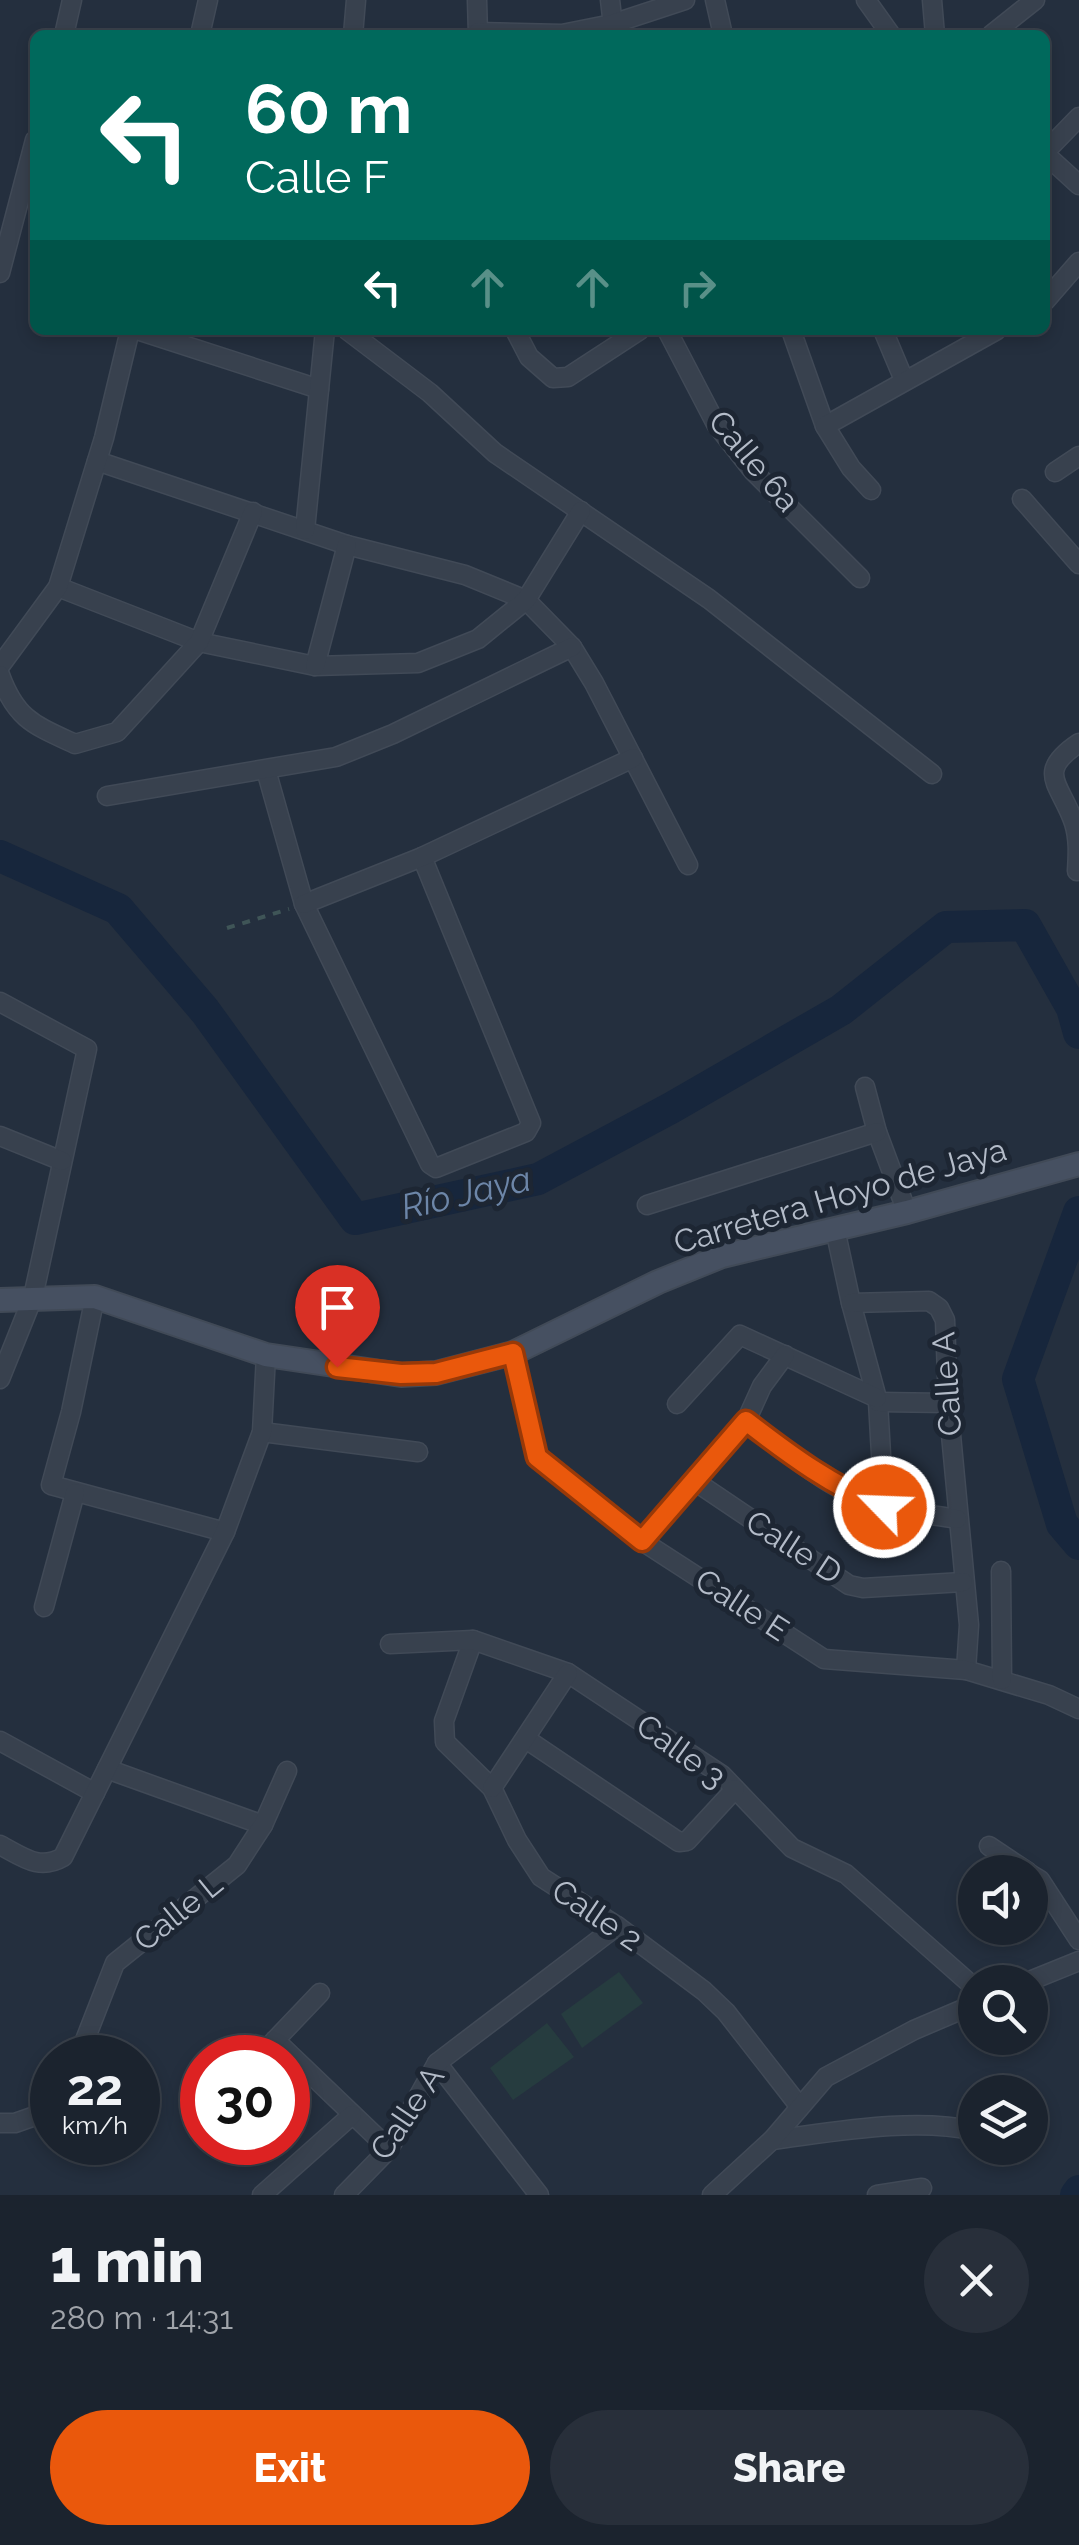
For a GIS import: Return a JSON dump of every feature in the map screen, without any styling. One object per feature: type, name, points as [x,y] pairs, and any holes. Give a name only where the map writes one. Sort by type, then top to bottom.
[{"type":"street","points":[[65,30],[72,0]]},
{"type":"street","points":[[201,30],[208,0]]},
{"type":"street","points":[[353,30],[356,0]]},
{"type":"street","points":[[478,0],[478,30]]},
{"type":"street","points":[[610,0],[613,30],[685,0]]},
{"type":"street","points":[[715,0],[721,30]]},
{"type":"street","points":[[866,0],[887,30]]},
{"type":"street","points":[[932,0],[935,30]]},
{"type":"street","points":[[997,30],[1035,0]]},
{"type":"street","points":[[1050,148],[1079,117]]},
{"type":"street","points":[[0,273],[9,198],[30,151]]},
{"type":"street","points":[[1050,158],[1079,185]]},
{"type":"street","points":[[1050,294],[1079,262]]},
{"type":"street","points":[[0,666],[58,587],[133,335]]},
{"type":"street","points":[[150,335],[319,389]]},
{"type":"street","points":[[305,530],[325,335]]},
{"type":"street","points":[[355,335],[430,393],[495,453],[709,599],[932,774]]},
{"type":"street","points":[[518,335],[529,357],[553,378],[568,377],[632,335]]},
{"type":"street","name":"Calle 6a","points":[[670,335],[716,424],[754,471],[860,578]]},
{"type":"street","points":[[793,335],[825,426],[870,490]]},
{"type":"street","points":[[885,335],[904,380]]},
{"type":"street","points":[[825,426],[988,335]]},
{"type":"street","points":[[1055,472],[1079,456]]},
{"type":"street","points":[[97,461],[347,545],[466,575],[526,600],[572,647],[688,865]]},
{"type":"street","points":[[1022,499],[1076,555]]},
{"type":"street","points":[[58,587],[199,642],[316,666],[418,664],[478,639],[526,600],[581,511]]},
{"type":"street","points":[[0,675],[10,704],[40,728],[75,744],[117,732],[199,642],[253,512]]},
{"type":"street","points":[[316,666],[347,545]]},
{"type":"street","points":[[108,796],[336,757],[572,647]]},
{"type":"street","points":[[1077,871],[1076,830],[1056,785],[1054,767],[1060,756],[1079,743]]},
{"type":"street","points":[[304,904],[422,857],[633,758]]},
{"type":"street","points":[[266,770],[304,904],[430,1164],[444,1166],[526,1132],[531,1123],[422,857]]},
{"type":"street","points":[[0,1002],[87,1049],[33,1297],[0,1378]]},
{"type":"street","points":[[865,1087],[907,1212]]},
{"type":"street","points":[[647,1204],[877,1132]]},
{"type":"street","points":[[0,1136],[62,1161]]},
{"type":"street","name":"Carretera Hoyo de Jaya","points":[[0,1300],[94,1297],[266,1355],[401,1374],[436,1373],[513,1353],[658,1282],[722,1256],[907,1212],[1073,1164]]},
{"type":"street","points":[[835,1229],[878,1400],[884,1507]]},
{"type":"street","points":[[94,1297],[72,1412],[50,1482],[53,1487],[225,1532]]},
{"type":"street","name":"Calle A","points":[[851,1303],[929,1301],[939,1308],[945,1320],[948,1403],[968,1625],[966,1670]]},
{"type":"street","points":[[678,1404],[740,1335],[878,1400],[948,1403]]},
{"type":"street","name":"Calle E","points":[[513,1353],[537,1457],[642,1541],[824,1659],[966,1670],[1079,1709]]},
{"type":"street","points":[[0,1844],[38,1865],[63,1857],[225,1532],[262,1432],[266,1355]]},
{"type":"street","points":[[642,1541],[746,1421],[762,1386],[784,1355]]},
{"type":"street","points":[[746,1421],[810,1469],[850,1493],[884,1507],[957,1519]]},
{"type":"street","points":[[262,1432],[418,1452]]},
{"type":"street","name":"Calle D","points":[[693,1480],[849,1585],[862,1588],[963,1582]]},
{"type":"street","points":[[44,1606],[75,1493]]},
{"type":"street","points":[[1001,1571],[1002,1680]]},
{"type":"street","name":"Calle 3","points":[[390,1644],[473,1640],[568,1674],[722,1775],[792,1848],[846,1874],[958,1973]]},
{"type":"street","name":"Calle 2","points":[[473,1640],[444,1721],[445,1742],[492,1788],[517,1840],[541,1877],[617,1926],[704,1992],[726,2012],[800,2107]]},
{"type":"street","points":[[492,1788],[568,1674]]},
{"type":"street","points":[[526,1739],[679,1842],[686,1841],[735,1789]]},
{"type":"street","points":[[0,1741],[95,1793]]},
{"type":"street","points":[[106,1770],[263,1825]]},
{"type":"street","name":"Calle L","points":[[87,2035],[115,1963],[236,1865],[263,1825],[287,1771]]},
{"type":"street","points":[[989,1846],[1002,1855]]},
{"type":"street","points":[[1048,1892],[1079,1940]]},
{"type":"street","name":"Calle A","points":[[344,2195],[389,2149],[437,2063],[617,1926]]},
{"type":"street","points":[[1048,1974],[1079,1961]]},
{"type":"street","points":[[280,2035],[320,1993]]},
{"type":"street","points":[[716,2194],[772,2140],[826,2077],[958,2011]]},
{"type":"street","points":[[437,2063],[539,2195]]},
{"type":"street","points":[[310,2074],[389,2149]]},
{"type":"street","points":[[262,2195],[352,2115]]},
{"type":"street","points":[[0,2123],[30,2118]]},
{"type":"street","points":[[772,2140],[856,2130],[958,2128]]},
{"type":"street","points":[[877,2195],[922,2188]]},
{"type":"path","points":[[227,928],[304,904]]},
{"type":"green space","points":[[619,1972],[643,2003],[582,2048],[561,2014]]},
{"type":"green space","points":[[547,2023],[574,2057],[513,2100],[490,2068]]},
{"type":"waterway","name":"Río Jaya","points":[[0,856],[118,909],[205,1011],[355,1219],[538,1179],[841,1010],[946,927],[1025,925],[1072,1008],[1079,1033]]},
{"type":"waterway","name":"Río Jaya","points":[[1079,1212],[1018,1379],[1062,1524],[1079,1544]]},
{"type":"waterway","name":"Río Jaya","points":[[1076,2195],[1079,2191]]},
{"type":"route","points":[[337,1367],[401,1374],[436,1373],[513,1353],[537,1457],[642,1541],[746,1421],[850,1493],[884,1507]]}]
